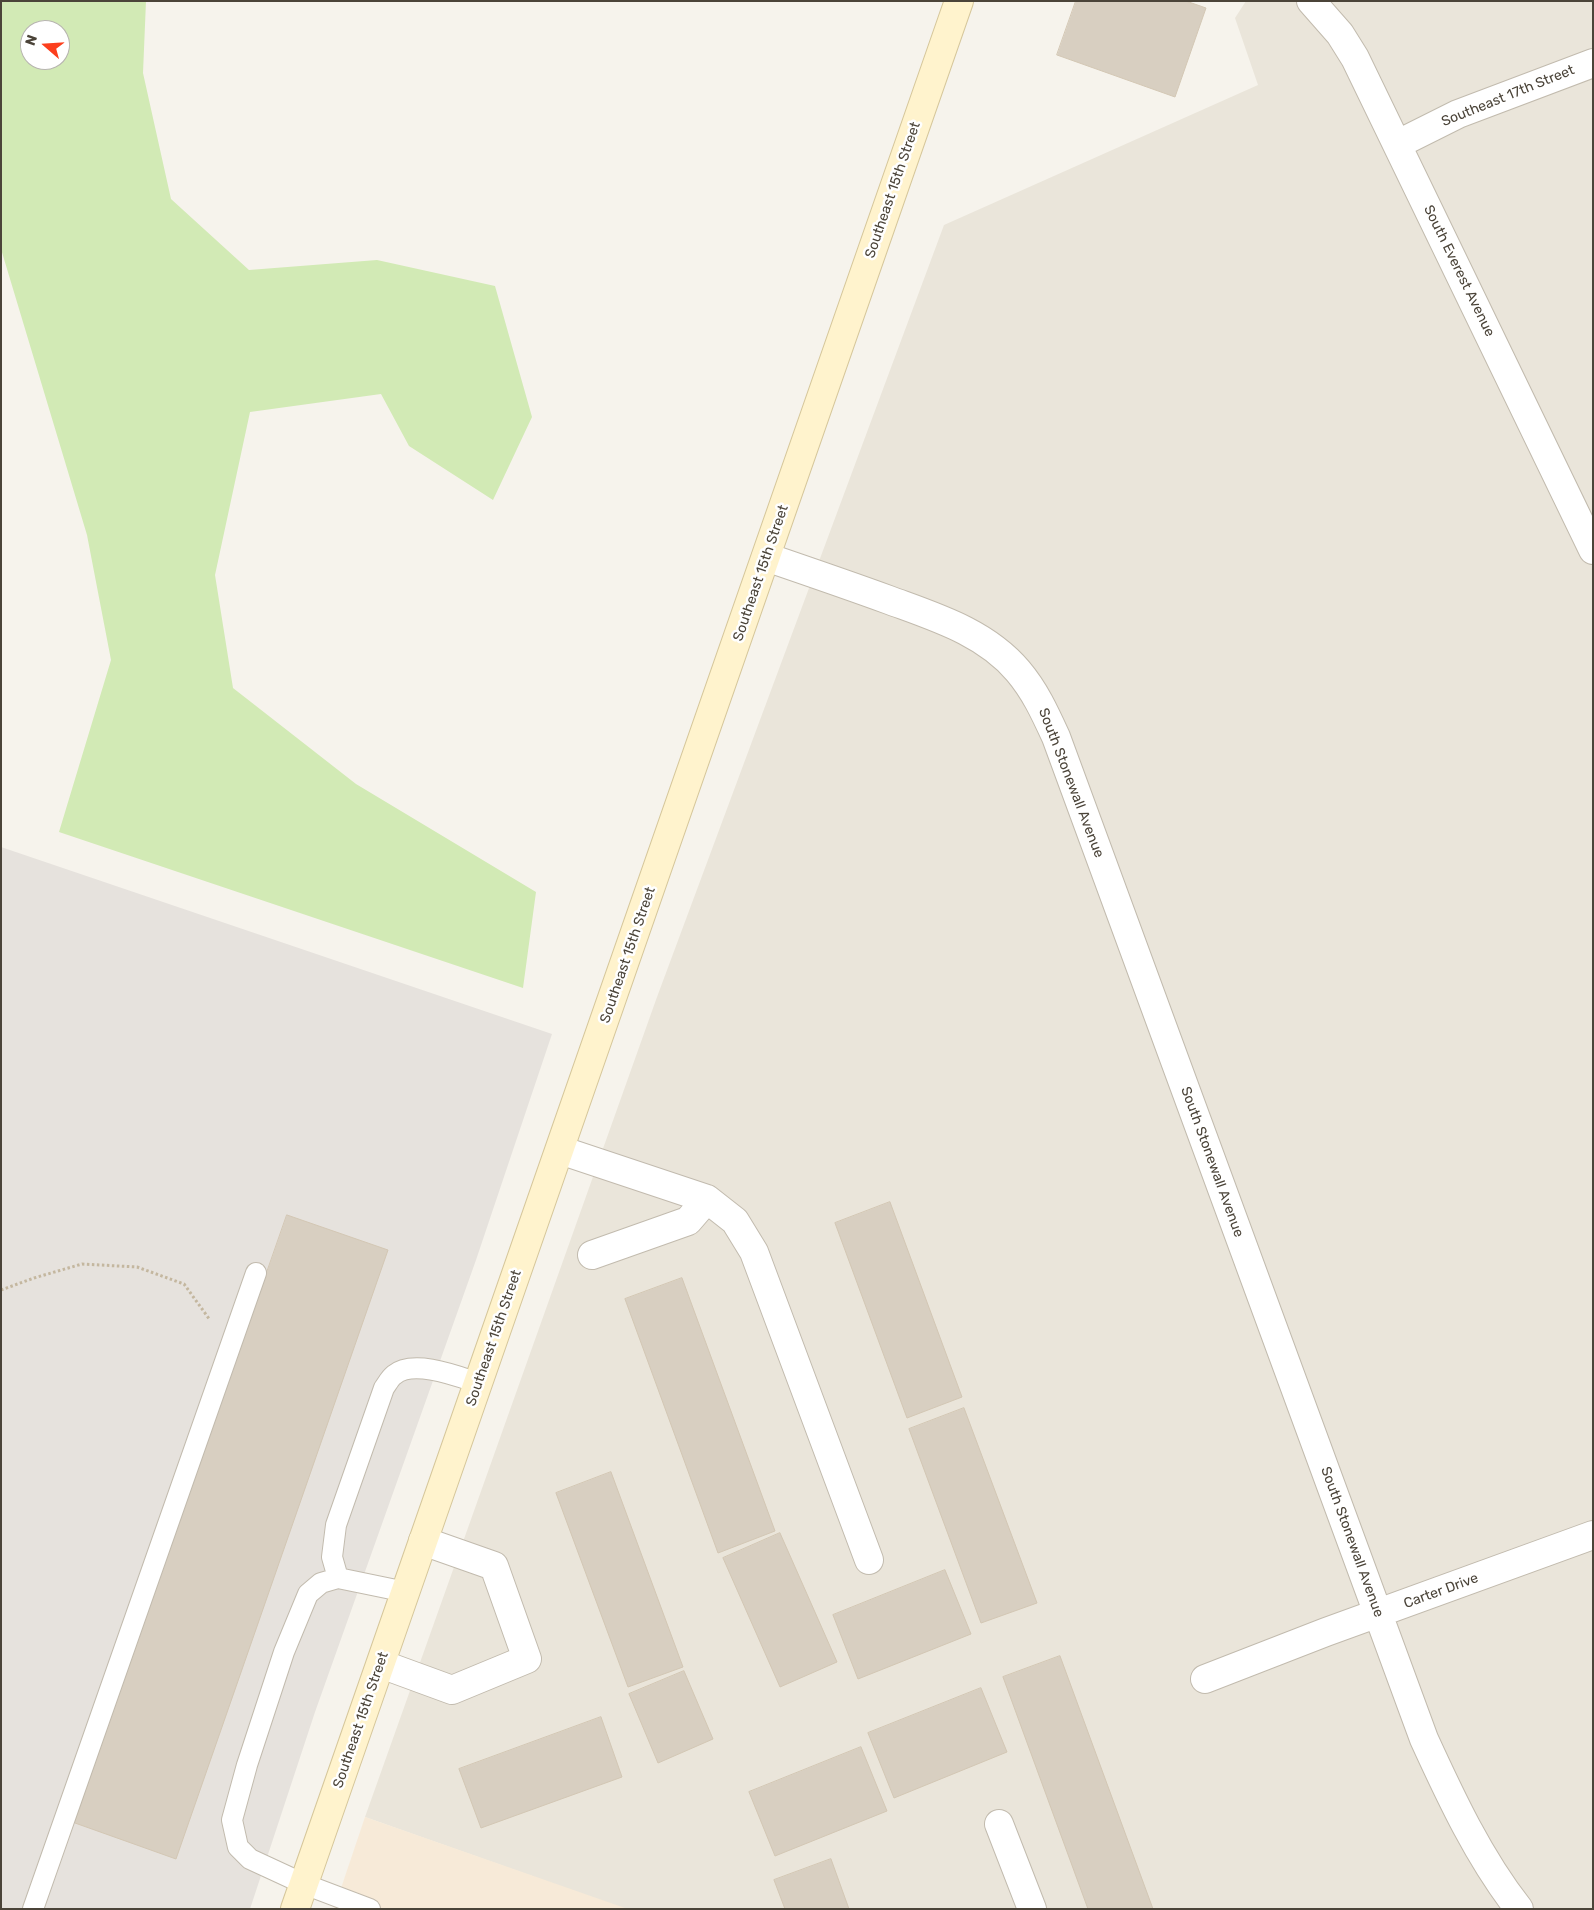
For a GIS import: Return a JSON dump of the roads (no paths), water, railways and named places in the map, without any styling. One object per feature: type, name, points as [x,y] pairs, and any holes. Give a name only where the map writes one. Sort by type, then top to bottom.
[{"type":"main road","name":"Southeast 15th Street","points":[[300,1896],[959,1]]},
{"type":"street","name":"South Everest Avenue","points":[[1310,1],[1340,34],[1355,58],[1593,550]]},
{"type":"street","name":"Southeast 17th Street","points":[[1398,144],[1458,114],[1593,62]]},
{"type":"street","name":"South Stonewall Avenue","points":[[766,557],[953,624],[984,641],[1003,656],[1018,670],[1038,697],[1059,746],[1424,1739],[1474,1841],[1505,1892],[1519,1909]]},
{"type":"street","points":[[560,1150],[707,1199],[735,1221],[754,1252],[869,1560]]},
{"type":"street","points":[[592,1255],[688,1221],[707,1199]]},
{"type":"street","name":"Carter Drive","points":[[1205,1679],[1593,1535]]},
{"type":"street","points":[[380,1664],[452,1690],[527,1658],[494,1566],[423,1541]]},
{"type":"street","points":[[999,1824],[1032,1909]]},
{"type":"lane","points":[[33,1909],[256,1273]]},
{"type":"lane","points":[[338,1578],[332,1557],[336,1525],[384,1388],[394,1375],[410,1368],[445,1372],[478,1383]]},
{"type":"lane","points":[[370,1909],[300,1896],[250,1859],[238,1847],[232,1820],[247,1764],[284,1652],[308,1594],[321,1583],[338,1578],[406,1592]]}]
